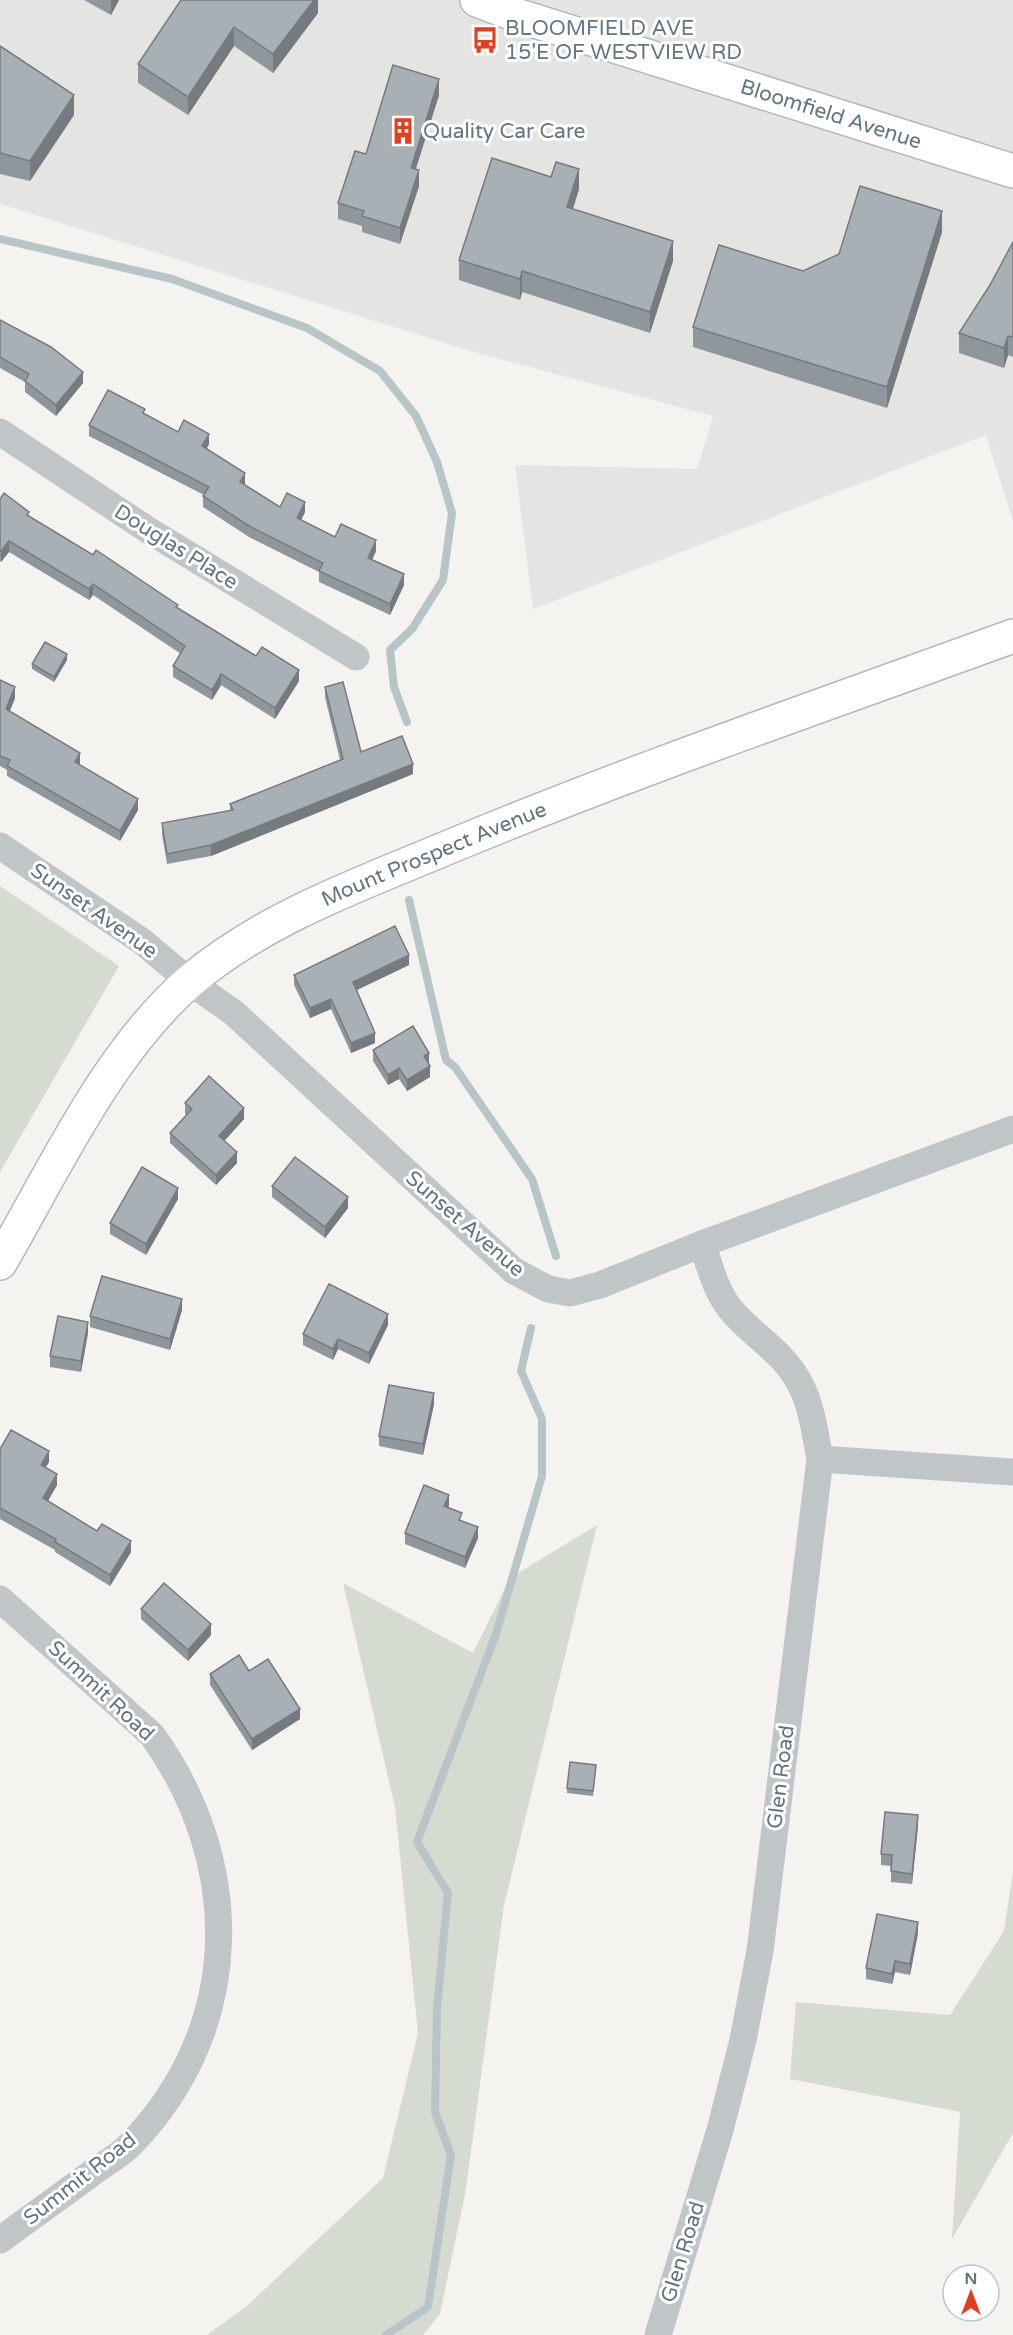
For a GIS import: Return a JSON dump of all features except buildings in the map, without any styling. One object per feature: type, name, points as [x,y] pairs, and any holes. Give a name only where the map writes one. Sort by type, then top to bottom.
[{"type":"main road","name":"Bloomfield Avenue","points":[[477,0],[516,15],[1013,171]]},
{"type":"main road","name":"Mount Prospect Avenue","points":[[0,1263],[112,1071],[145,1029],[190,982],[236,947],[343,891],[541,808],[1013,636]]},
{"type":"street","name":"Douglas Place","points":[[0,432],[148,530],[356,657]]},
{"type":"street","name":"Sunset Avenue","points":[[0,846],[143,942],[190,982],[234,1013],[490,1250],[529,1281],[548,1289],[570,1293],[600,1285],[702,1244],[1013,1129]]},
{"type":"street","name":"Glen Road","points":[[658,2335],[741,2052],[760,1952],[820,1459],[807,1398],[800,1383],[782,1356],[730,1310],[702,1244]]},
{"type":"street","points":[[820,1459],[1013,1472]]},
{"type":"street","name":"Summit Road","points":[[0,1599],[152,1735],[186,1787],[208,1845],[219,1909],[216,1974],[209,2006],[200,2037],[171,2095],[130,2145],[0,2240]]},
{"type":"shaded area","points":[[0,0],[1013,0],[1013,522],[986,435],[533,609],[515,465],[697,469],[713,416],[477,353],[0,204]]},
{"type":"shaded area","points":[[0,886],[119,966],[0,1172]]},
{"type":"shaded area","points":[[597,1525],[504,1905],[466,2189],[440,2314],[423,2335],[207,2335],[248,2305],[383,2178],[418,2033],[395,1807],[343,1583],[473,1653],[510,1578]]},
{"type":"shaded area","points":[[1013,1872],[1013,2133],[952,2239],[960,2112],[790,2079],[796,2002],[950,2015],[1004,1931]]},
{"type":"waterway","points":[[0,239],[172,279],[307,328],[380,371],[416,416],[437,462],[452,513],[443,580],[412,629],[390,650],[394,687],[407,722]]},
{"type":"waterway","points":[[409,900],[446,1060],[455,1067],[532,1179],[556,1256]]},
{"type":"waterway","points":[[386,2335],[428,2307],[451,2155],[435,2112],[437,2008],[448,1893],[417,1842],[496,1634],[542,1476],[542,1419],[521,1371],[531,1328]]},
{"type":"place","name":"BLOOMFIELD AVE 15'E OF WESTVIEW RD","points":[[485,40]]},
{"type":"place","name":"Quality Car Care","points":[[403,131]]}]
